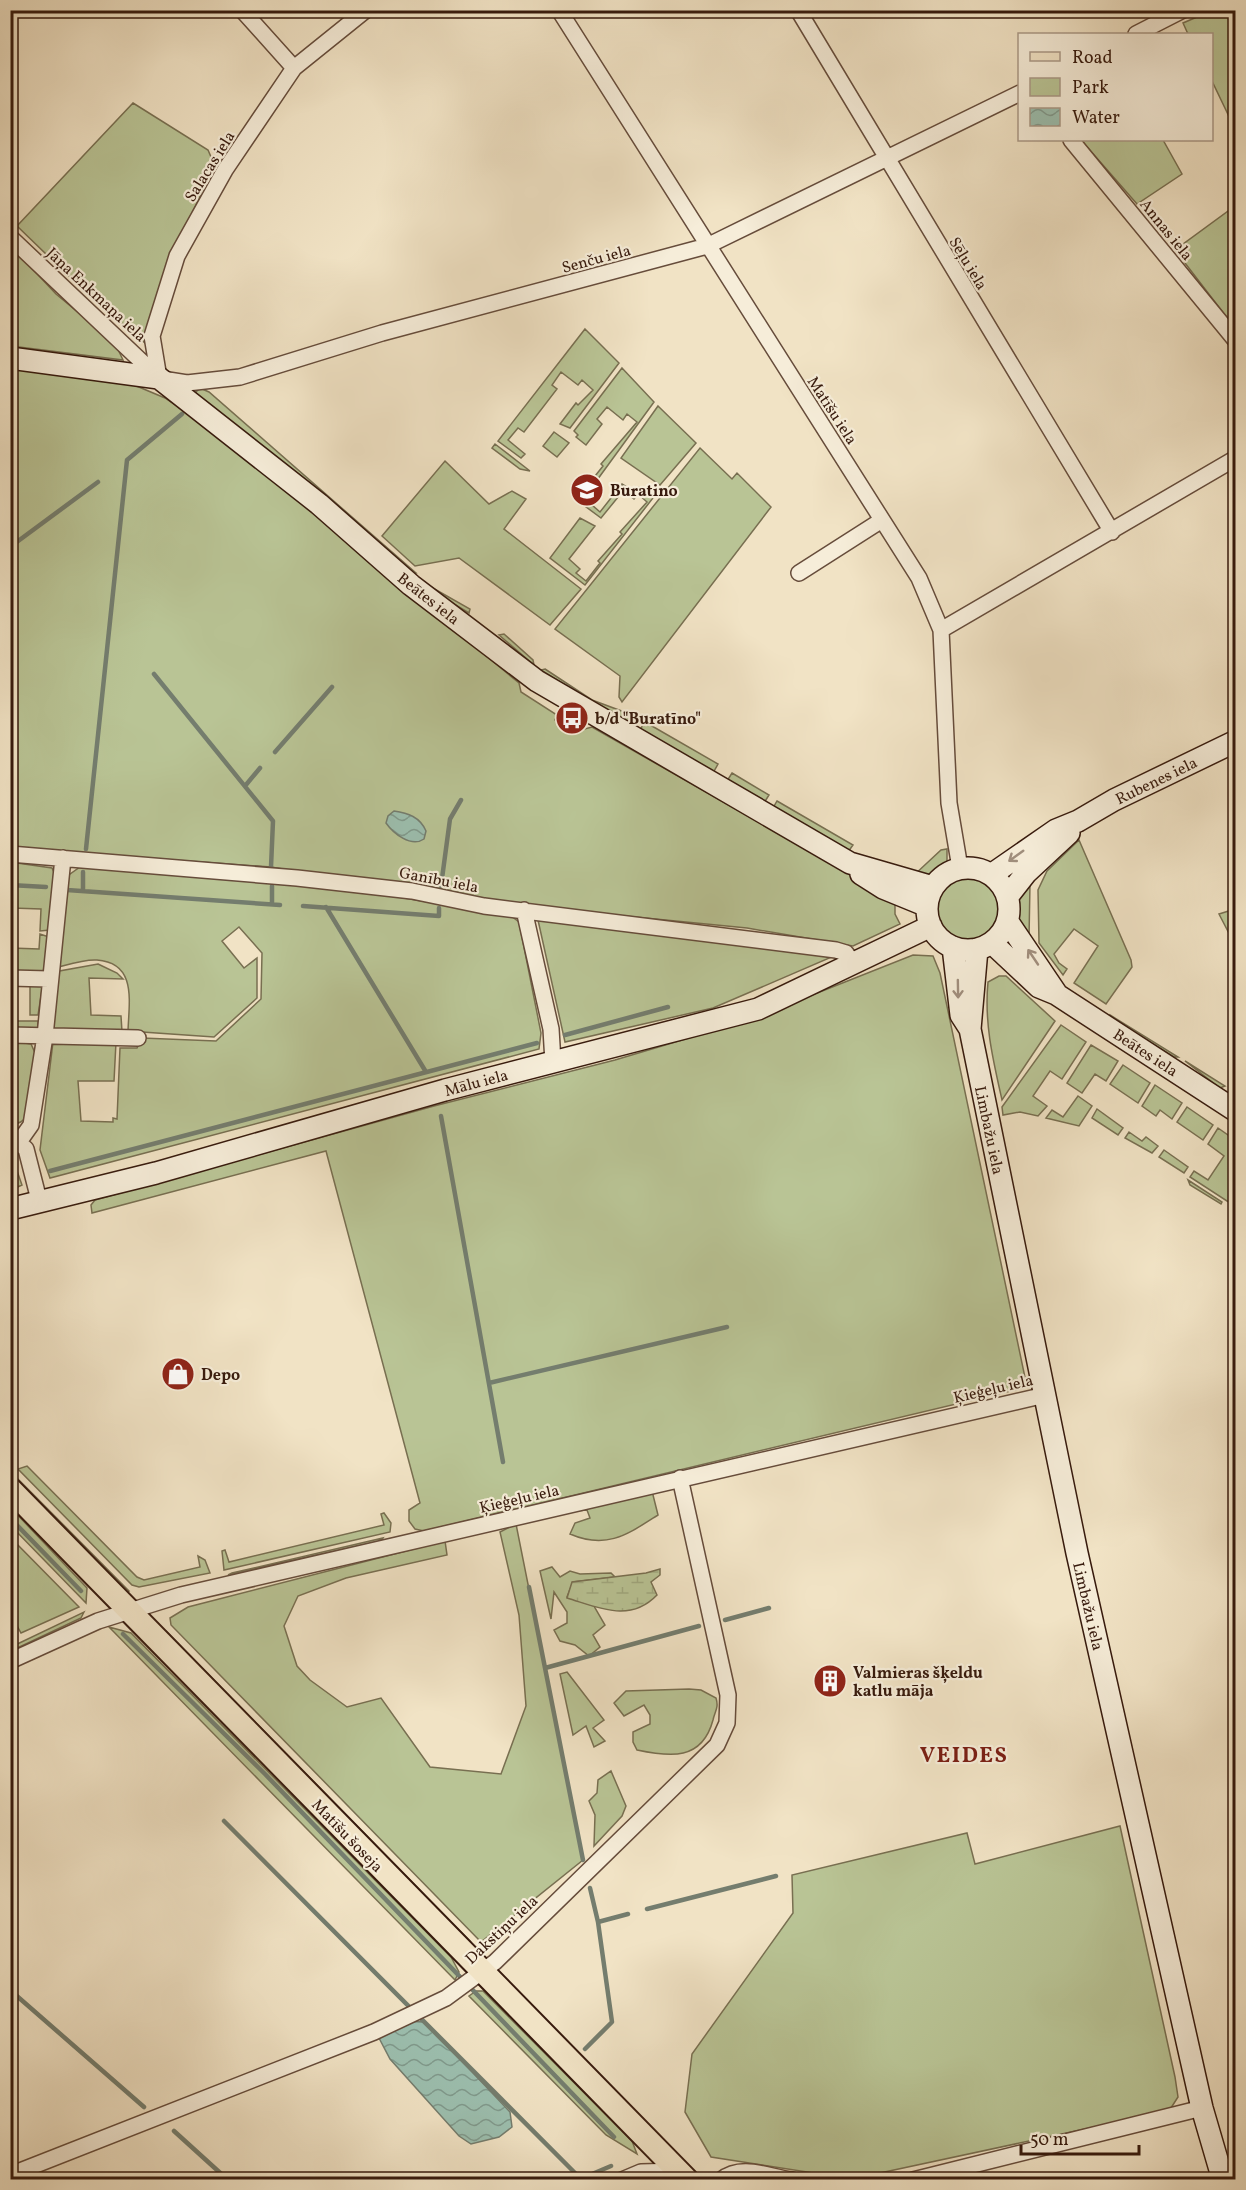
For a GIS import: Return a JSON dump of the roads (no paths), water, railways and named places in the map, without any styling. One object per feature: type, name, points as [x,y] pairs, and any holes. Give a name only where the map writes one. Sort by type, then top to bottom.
[{"type":"main road","points":[[10,358],[159,378]]},
{"type":"main road","name":"Beātes iela","points":[[159,378],[319,504],[411,585],[537,681],[850,862],[930,896]]},
{"type":"main road","name":"Rubenes iela","points":[[992,875],[1056,830],[1236,741]]},
{"type":"main road","name":"Rubenes iela","points":[[1008,896],[1015,884],[1064,840],[1078,821]]},
{"type":"main road","points":[[960,868],[982,870],[992,875],[1008,896],[1008,922],[984,946],[953,947],[936,935],[931,926],[930,896],[950,872],[960,868]]},
{"type":"main road","name":"Beātes iela","points":[[1008,922],[1056,994]]},
{"type":"main road","name":"Mālu iela","points":[[10,1209],[156,1173],[366,1112],[758,1009],[931,926]]},
{"type":"main road","name":"Beātes iela","points":[[984,946],[1039,987],[1056,994],[1236,1111]]},
{"type":"main road","name":"Limbažu iela","points":[[970,1029],[984,946]]},
{"type":"main road","name":"Limbažu iela","points":[[953,947],[961,1015],[970,1029],[1082,1574],[1202,2108],[1222,2180]]},
{"type":"main road","name":"Matīšu šoseja","points":[[10,1489],[683,2175]]},
{"type":"street","points":[[242,10],[294,68]]},
{"type":"street","name":"Salacas iela","points":[[159,378],[152,336],[177,256],[225,170],[294,68],[366,10]]},
{"type":"street","name":"Matīšu iela","points":[[560,10],[707,246],[919,578],[941,630],[949,803],[960,868]]},
{"type":"street","name":"Sēļu iela","points":[[798,10],[884,158],[1112,532]]},
{"type":"street","points":[[1138,33],[1183,10]]},
{"type":"street","name":"Senču iela","points":[[159,378],[187,383],[240,377],[382,333],[707,246],[1018,94]]},
{"type":"street","name":"Annas iela","points":[[1072,141],[1236,341]]},
{"type":"street","name":"Jāņa Enkmaņa iela","points":[[10,237],[159,378]]},
{"type":"street","points":[[941,630],[1236,458]]},
{"type":"street","points":[[799,573],[882,520]]},
{"type":"street","name":"Ganību iela","points":[[10,854],[400,889],[484,906],[836,950],[846,953],[854,963]]},
{"type":"street","points":[[39,1200],[26,1149],[15,1139],[31,1125],[45,1036],[63,858]]},
{"type":"street","points":[[524,910],[551,1029],[553,1062]]},
{"type":"street","points":[[10,978],[49,979]]},
{"type":"street","points":[[10,1035],[138,1038]]},
{"type":"street","name":"Ķieģeļu iela","points":[[10,1661],[98,1621],[220,1585],[1045,1395]]},
{"type":"street","name":"Dakstiņu iela","points":[[10,2175],[374,2032],[446,1998],[483,1972],[676,1788],[717,1745],[727,1723],[728,1695],[680,1478]]},
{"type":"street","points":[[913,2180],[1202,2108]]},
{"type":"street","points":[[721,2180],[729,2173],[744,2170],[792,2180]]},
{"type":"street","points":[[622,2180],[641,2172],[683,2175]]},
{"type":"water","points":[[394,811],[417,819],[426,831],[424,839],[408,841],[393,831],[386,823],[388,816]]},
{"type":"water","points":[[400,2021],[425,2022],[510,2112],[512,2127],[499,2137],[471,2144],[459,2136],[390,2059],[379,2038]]},
{"type":"waterway","points":[[86,849],[127,460],[182,414]]},
{"type":"waterway","points":[[10,547],[98,482]]},
{"type":"waterway","points":[[154,674],[273,821],[271,867]]},
{"type":"waterway","points":[[275,752],[332,687]]},
{"type":"waterway","points":[[245,786],[260,768]]},
{"type":"waterway","points":[[441,886],[450,819],[461,800]]},
{"type":"waterway","points":[[83,872],[83,891]]},
{"type":"waterway","points":[[10,885],[46,887]]},
{"type":"waterway","points":[[272,886],[272,904]]},
{"type":"waterway","points":[[67,890],[280,905]]},
{"type":"waterway","points":[[303,906],[439,916],[439,908]]},
{"type":"waterway","points":[[326,907],[426,1072]]},
{"type":"waterway","points":[[565,1035],[668,1007]]},
{"type":"waterway","points":[[50,1171],[537,1043]]},
{"type":"waterway","points":[[441,1116],[503,1462]]},
{"type":"waterway","points":[[10,1181],[14,1180]]},
{"type":"waterway","points":[[489,1383],[727,1327]]},
{"type":"waterway","points":[[10,1518],[81,1591]]},
{"type":"waterway","points":[[529,1587],[583,1860]]},
{"type":"waterway","points":[[725,1620],[769,1608]]},
{"type":"waterway","points":[[545,1668],[699,1626]]},
{"type":"waterway","points":[[123,1634],[265,1774],[614,2137]]},
{"type":"waterway","points":[[224,1821],[580,2178]]},
{"type":"waterway","points":[[647,1909],[776,1876]]},
{"type":"waterway","points":[[585,2049],[612,2022],[598,1922],[590,1888]]},
{"type":"waterway","points":[[598,1922],[628,1914]]},
{"type":"waterway","points":[[10,1990],[144,2107]]},
{"type":"waterway","points":[[174,2131],[228,2180]]},
{"type":"waterway","points":[[578,2180],[611,2166]]},
{"type":"place","name":"Buratino","points":[[587,490]]},
{"type":"place","name":"b/d \"Buratīno\"","points":[[572,718]]},
{"type":"place","name":"Depo","points":[[178,1374]]},
{"type":"place","name":"Valmieras šķeldu katlu māja","points":[[830,1681]]},
{"type":"district","name":"VEIDES","points":[[964,1754]]}]
